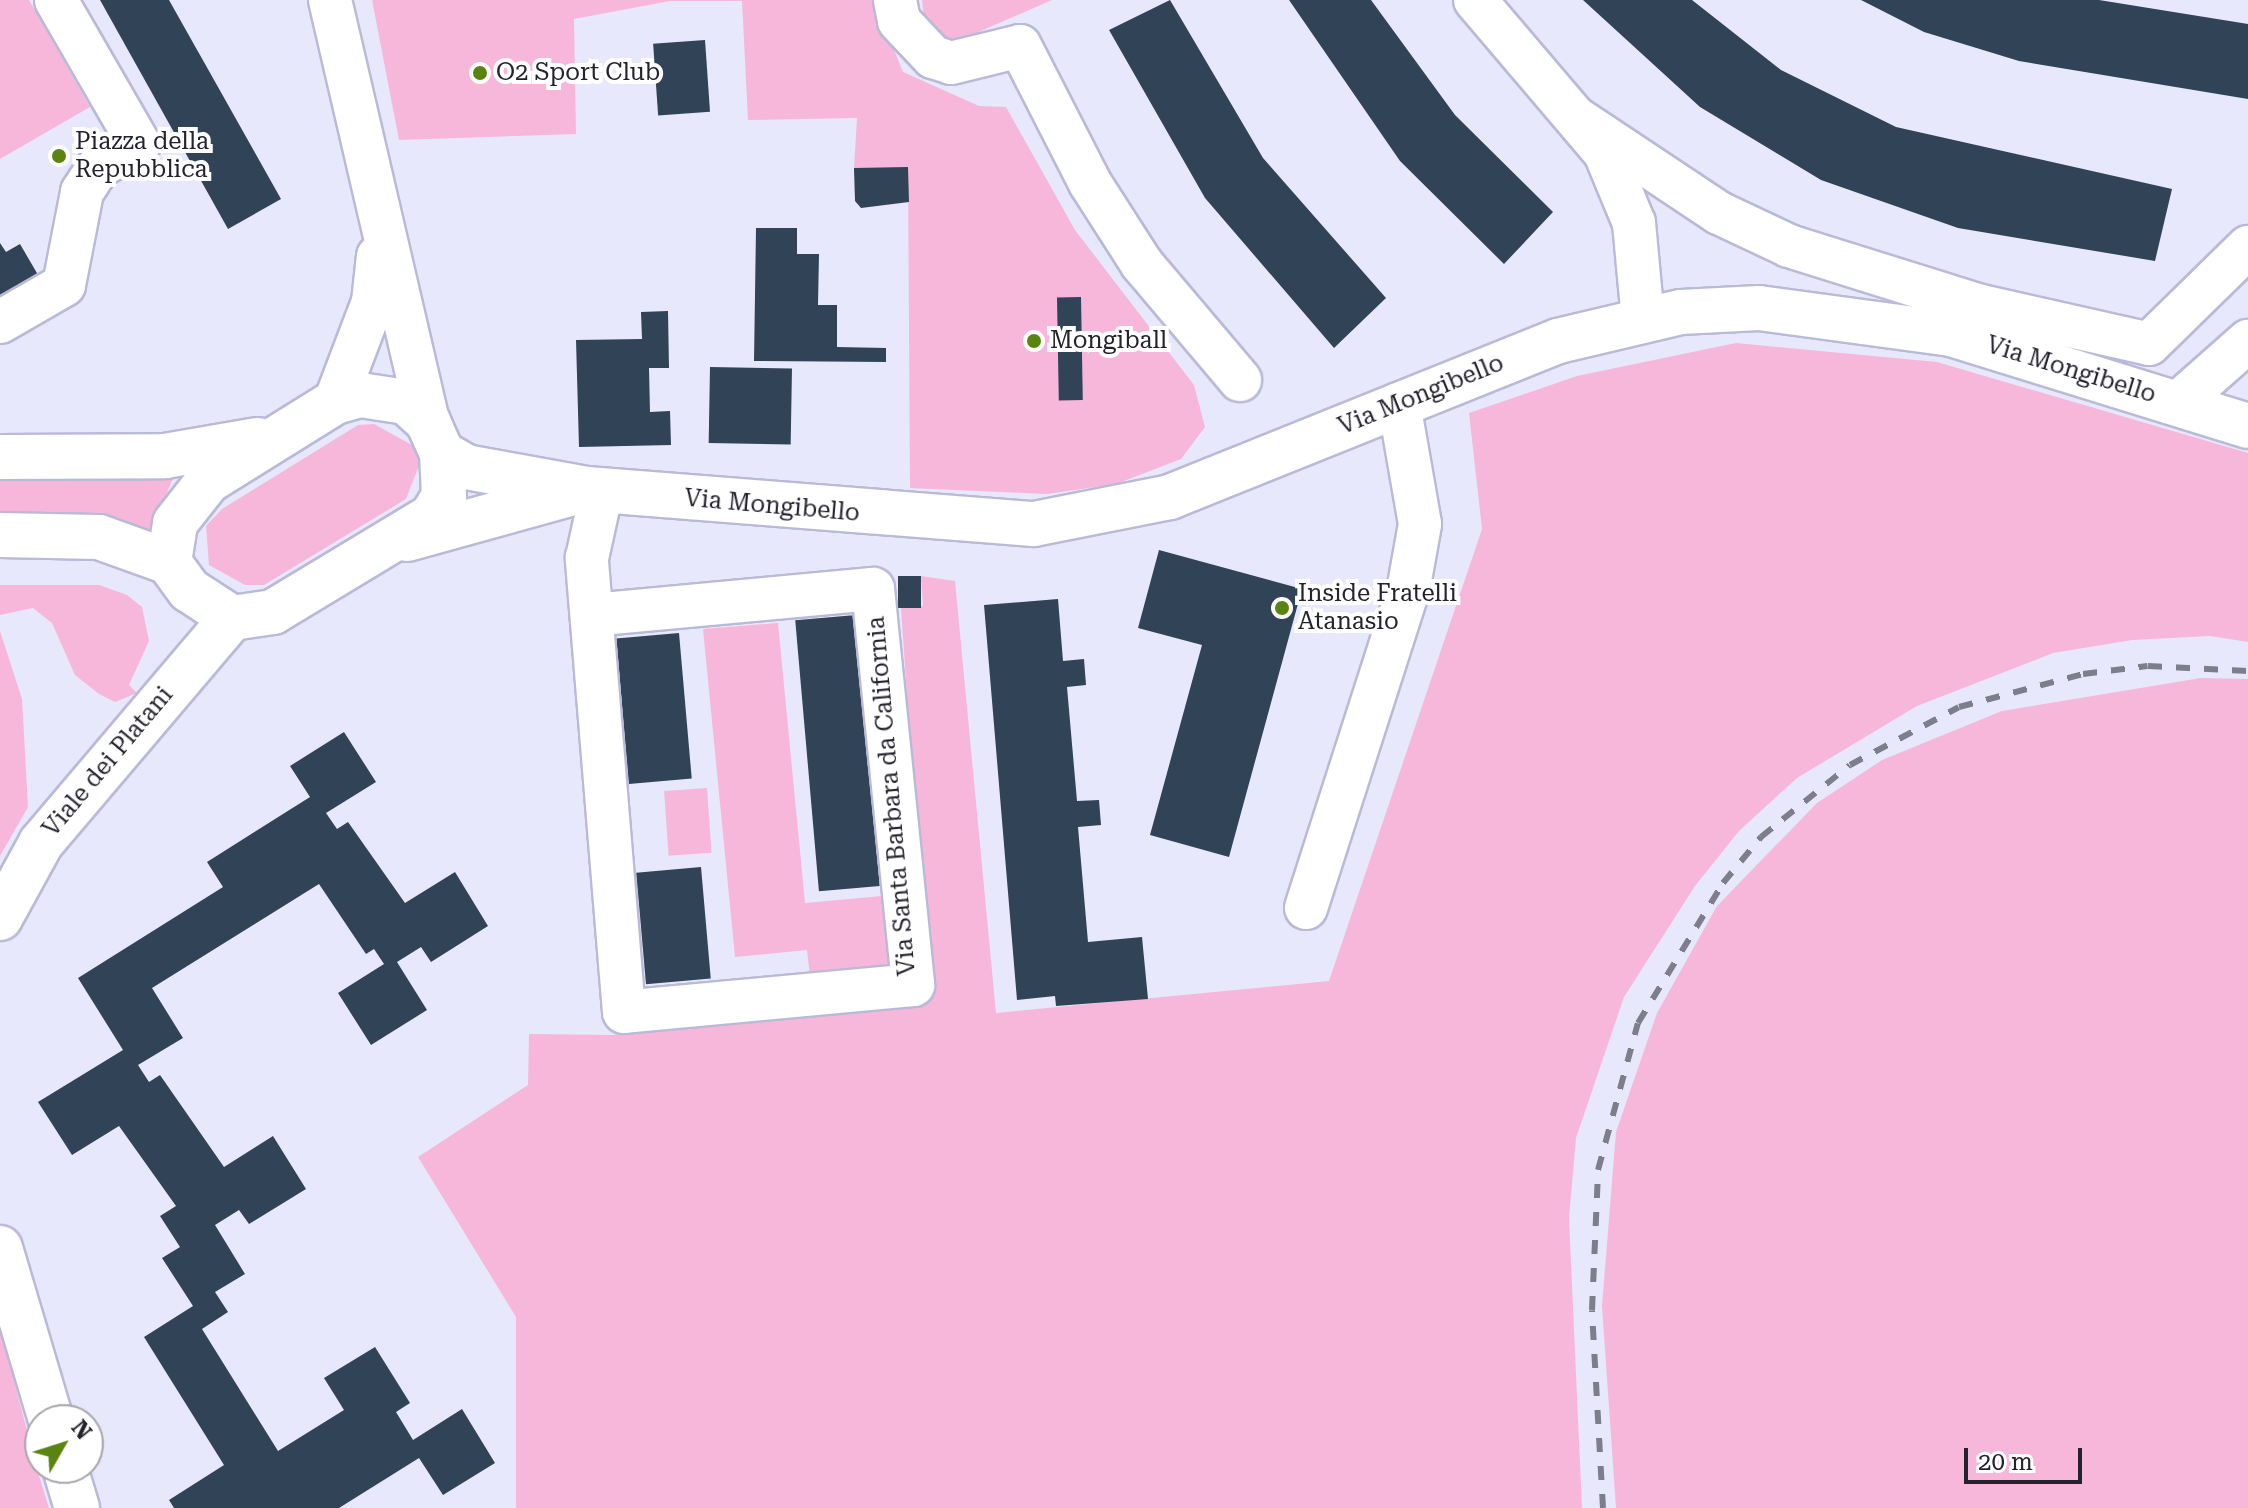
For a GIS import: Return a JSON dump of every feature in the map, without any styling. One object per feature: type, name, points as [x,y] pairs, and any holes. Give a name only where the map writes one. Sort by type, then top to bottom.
[{"type":"street","points":[[0,322],[64,285],[82,192],[98,167],[139,144],[56,0]]},
{"type":"street","points":[[0,535],[99,537],[169,562],[189,590],[232,618],[273,612],[432,516],[444,496],[435,437],[380,234],[330,0]]},
{"type":"street","points":[[895,0],[899,21],[933,57],[951,63],[1020,46],[1090,183],[1142,264],[1240,380]]},
{"type":"street","points":[[1475,0],[1605,153],[1625,194],[1643,320]]},
{"type":"street","points":[[1576,118],[1719,213],[1789,246],[1981,306],[2149,344],[2248,247]]},
{"type":"street","points":[[335,402],[373,302],[380,234]]},
{"type":"street","name":"Via Mongibello","points":[[595,490],[1034,524],[1170,497],[1558,341],[1643,320],[1759,308],[1851,317],[1951,334],[2248,426]]},
{"type":"street","points":[[2178,403],[2248,341]]},
{"type":"street","points":[[169,562],[175,523],[191,496],[276,437],[335,402],[386,396],[466,467],[595,490]]},
{"type":"street","points":[[1306,908],[1408,591],[1420,524],[1399,404]]},
{"type":"street","points":[[0,457],[165,456],[276,437]]},
{"type":"street","points":[[386,546],[595,490]]},
{"type":"street","name":"Via Santa Barbara da California","points":[[592,615],[873,589],[913,985],[624,1012],[587,558],[595,490]]},
{"type":"street","name":"Viale dei Platani","points":[[0,918],[41,843],[232,618]]},
{"type":"street","points":[[0,1248],[46,1404]]},
{"type":"street","points":[[70,1484],[77,1508]]},
{"type":"shaded area","points":[[0,0],[29,0],[90,107],[0,159]]},
{"type":"shaded area","name":"Mongiball","points":[[372,0],[874,0],[903,72],[979,106],[1006,107],[1075,230],[1194,385],[1205,427],[1181,459],[1116,484],[1047,494],[910,488],[908,168],[854,168],[857,118],[748,120],[742,1],[670,1],[574,19],[576,134],[399,140]]},
{"type":"shaded area","points":[[922,0],[1052,0],[958,41],[942,38],[924,19]]},
{"type":"shaded area","points":[[1736,343],[1937,362],[2248,453],[2248,642],[2210,636],[2132,640],[2053,653],[1917,706],[1797,778],[1739,831],[1695,886],[1624,997],[1576,1138],[1569,1218],[1582,1508],[516,1508],[516,1317],[418,1157],[528,1085],[529,1034],[612,1035],[928,1003],[901,608],[923,606],[921,576],[955,581],[996,1013],[1329,981],[1482,529],[1469,413],[1577,376]]},
{"type":"shaded area","points":[[374,424],[412,445],[420,463],[406,499],[264,585],[245,585],[209,565],[206,526],[222,509],[358,425]]},
{"type":"shaded area","points":[[177,469],[151,530],[0,513],[0,476]]},
{"type":"shaded area","points":[[0,585],[99,585],[127,595],[142,607],[149,641],[129,685],[137,693],[115,702],[99,694],[75,675],[52,623],[33,608],[0,615]]},
{"type":"shaded area","points":[[778,623],[805,903],[893,895],[899,969],[810,977],[807,950],[735,957],[703,629]]},
{"type":"shaded area","points":[[0,631],[22,699],[28,807],[0,856]]},
{"type":"shaded area","points":[[2201,678],[2248,679],[2248,1508],[1616,1508],[1602,1306],[1616,1132],[1657,1013],[1717,906],[1817,803],[1882,760],[2002,711]]},
{"type":"shaded area","points":[[707,788],[712,853],[669,856],[664,791]]},
{"type":"shaded area","points":[[0,1326],[24,1419],[24,1484],[42,1484],[49,1508],[0,1508]]},
{"type":"building","points":[[100,0],[169,0],[281,199],[228,229]]},
{"type":"building","points":[[1170,0],[1263,158],[1386,298],[1334,348],[1205,198],[1109,30]]},
{"type":"building","points":[[1289,0],[1371,0],[1455,115],[1553,212],[1504,264],[1400,161]]},
{"type":"building","points":[[1583,0],[1692,0],[1781,70],[1896,127],[2172,189],[2155,261],[1958,228],[1821,180],[1700,107]]},
{"type":"building","points":[[1861,0],[2099,0],[2248,24],[2248,99],[2019,61],[1924,32]]},
{"type":"building","points":[[705,40],[710,112],[658,115],[653,44]]},
{"type":"building","points":[[908,167],[909,202],[861,208],[855,201],[854,168]]},
{"type":"building","points":[[756,228],[797,228],[797,254],[819,254],[818,305],[837,305],[837,347],[886,348],[886,362],[754,361]]},
{"type":"building","points":[[0,243],[6,252],[20,244],[41,280],[0,304]]},
{"type":"building","points":[[1057,297],[1081,297],[1083,400],[1059,400]]},
{"type":"building","points":[[668,311],[669,368],[649,368],[650,412],[670,411],[671,445],[579,447],[576,340],[642,339],[641,312]]},
{"type":"building","points":[[710,367],[792,368],[791,444],[709,443]]},
{"type":"building","points":[[1159,550],[1302,589],[1229,857],[1150,835],[1202,645],[1138,628]]},
{"type":"building","points":[[898,576],[921,576],[921,608],[898,608]]},
{"type":"building","points":[[1058,599],[1063,661],[1084,659],[1086,685],[1067,687],[1077,801],[1099,800],[1101,825],[1078,827],[1088,942],[1142,937],[1148,999],[1056,1006],[1055,996],[1017,1000],[984,605]]},
{"type":"building","points":[[856,615],[880,886],[819,891],[795,620]]},
{"type":"building","points":[[679,633],[692,778],[629,784],[616,638]]},
{"type":"building","points":[[344,732],[376,782],[326,813],[337,829],[348,822],[405,903],[455,872],[488,926],[431,962],[421,947],[397,962],[427,1010],[371,1045],[338,993],[384,964],[374,949],[366,954],[319,884],[152,988],[183,1038],[138,1065],[149,1082],[160,1075],[224,1167],[273,1136],[306,1189],[249,1224],[239,1210],[215,1225],[245,1274],[215,1292],[228,1312],[202,1329],[278,1451],[344,1410],[324,1378],[375,1347],[410,1403],[396,1412],[413,1440],[462,1409],[495,1463],[443,1495],[419,1458],[339,1508],[174,1508],[169,1500],[224,1465],[144,1337],[193,1306],[162,1258],[180,1247],[160,1216],[176,1206],[119,1126],[72,1155],[38,1102],[123,1050],[78,978],[223,887],[207,862],[310,797],[290,766]]},
{"type":"building","points":[[701,867],[711,979],[646,984],[636,873]]},
{"type":"railway","points":[[1603,1508],[1592,1310],[1598,1170],[1638,1023],[1723,883],[1761,837],[1850,765],[1959,707],[2083,674],[2148,666],[2248,671]]},
{"type":"place","name":"O2 Sport Club","points":[[480,73]]},
{"type":"place","name":"Piazza della Repubblica","points":[[59,156]]},
{"type":"place","name":"Mongiball","points":[[1034,341]]},
{"type":"place","name":"Inside Fratelli Atanasio","points":[[1282,608]]}]
